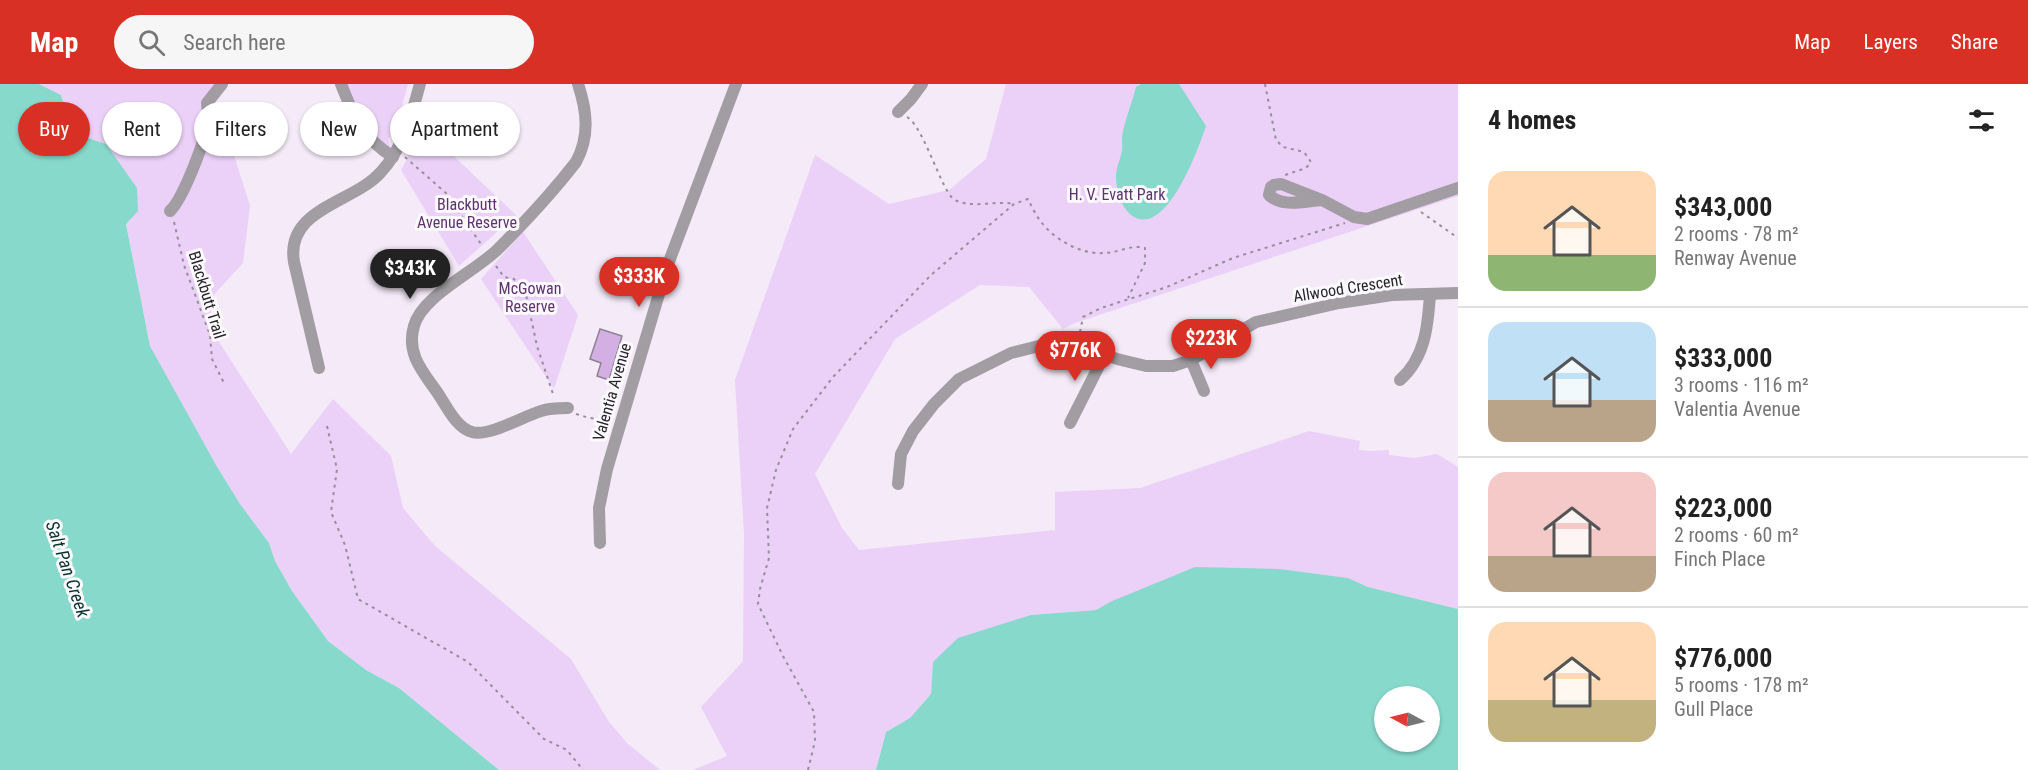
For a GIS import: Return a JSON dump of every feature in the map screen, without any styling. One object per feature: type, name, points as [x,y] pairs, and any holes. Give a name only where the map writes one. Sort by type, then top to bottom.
[{"type":"street","points":[[170,211],[182,195],[199,149],[208,118],[207,103],[222,84]]},
{"type":"street","points":[[341,84],[362,130],[376,145],[390,151]]},
{"type":"street","points":[[415,102],[420,84]]},
{"type":"street","points":[[568,408],[549,409],[486,432],[471,432],[458,422],[416,362],[412,333],[419,313],[426,304],[490,256],[568,172],[580,154],[586,111],[578,84]]},
{"type":"street","name":"Valentia Avenue","points":[[600,543],[599,508],[606,470],[665,273],[735,84]]},
{"type":"street","points":[[898,112],[922,84]]},
{"type":"street","points":[[319,368],[292,246],[308,220],[369,184],[382,172],[393,156]]},
{"type":"street","points":[[1322,200],[1284,204],[1269,195],[1274,184],[1281,184],[1322,200],[1354,217],[1367,219],[1458,188]]},
{"type":"street","name":"Allwood Crescent","points":[[898,483],[901,454],[913,431],[934,404],[959,379],[1011,353],[1051,343],[1077,344],[1117,359],[1146,366],[1173,366],[1191,360],[1256,322],[1339,303],[1392,295],[1458,293]]},
{"type":"street","points":[[1400,380],[1411,370],[1422,348],[1428,325],[1430,294]]},
{"type":"street","points":[[1070,423],[1106,354]]},
{"type":"street","points":[[1191,360],[1204,391]]},
{"type":"path","points":[[1265,84],[1276,140],[1283,147],[1304,152],[1311,162],[1306,168],[1282,177],[1281,184]]},
{"type":"path","points":[[898,112],[914,121],[950,196],[955,201],[997,205],[1005,202],[1014,204]]},
{"type":"path","points":[[399,156],[446,193],[504,277],[514,279],[526,295],[537,346],[554,397]]},
{"type":"path","points":[[808,770],[815,741],[814,712],[758,604],[769,558],[767,508],[776,470],[793,429],[833,377],[931,275],[1014,204],[1028,199],[1042,224],[1059,239],[1081,250],[1102,254],[1136,245],[1145,248],[1145,263],[1128,298]]},
{"type":"path","points":[[1408,205],[1458,238]]},
{"type":"path","name":"Blackbutt Trail","points":[[170,211],[177,229],[184,266],[210,335],[212,359],[225,385]]},
{"type":"path","points":[[1077,344],[1083,317],[1128,298],[1167,287],[1233,258],[1283,241],[1343,225],[1354,217]]},
{"type":"path","points":[[568,408],[576,414],[596,420],[607,418],[612,412]]},
{"type":"path","points":[[327,426],[337,468],[331,512],[345,545],[358,599],[468,662],[544,739],[567,750],[583,770]]},
{"type":"green space","points":[[39,84],[222,84],[208,102],[194,102],[194,156],[234,156],[250,206],[243,263],[209,300],[214,334],[291,454],[333,399],[391,456],[403,508],[435,546],[571,659],[609,722],[628,744],[660,770],[499,770],[399,688],[366,670],[328,641],[292,591],[275,561],[269,543],[240,504],[216,465],[150,346],[126,224],[109,156],[182,156],[182,102],[102,102],[102,143],[90,139],[90,102],[63,102],[61,95]]},
{"type":"green space","points":[[341,84],[408,84],[403,102],[390,102],[390,137],[388,138],[390,155],[378,146],[378,102],[351,102]]},
{"type":"green space","name":"H. V. Evatt Park","points":[[1006,84],[1458,84],[1458,196],[1075,323],[1063,329],[1029,287],[980,285],[895,339],[815,474],[842,528],[859,550],[1055,530],[1055,492],[1140,488],[1309,431],[1360,441],[1359,450],[1389,450],[1389,455],[1414,458],[1437,454],[1458,467],[1458,609],[1368,587],[1348,578],[1280,569],[1110,602],[1096,610],[1031,615],[933,662],[931,694],[910,718],[886,732],[876,770],[693,770],[727,756],[701,707],[743,661],[744,534],[735,380],[815,155],[889,204],[949,190],[986,159]]},
{"type":"green space","name":"Blackbutt Avenue Reserve","points":[[409,156],[454,156],[516,215],[459,266],[401,170]]},
{"type":"green space","name":"McGowan Reserve","points":[[523,232],[578,315],[554,389],[481,279]]},
{"type":"water","name":"Salt Pan Creek","points":[[0,84],[39,84],[61,95],[63,102],[18,102],[18,156],[90,156],[90,139],[102,143],[102,156],[114,156],[137,188],[138,211],[126,224],[150,346],[216,465],[240,504],[269,543],[275,561],[292,591],[328,641],[366,670],[399,688],[499,770],[0,770]]},
{"type":"water","points":[[1141,84],[1179,84],[1206,126],[1179,188],[1168,204],[1156,215],[1144,220],[1131,215],[1124,208],[1118,193],[1116,177],[1122,153],[1125,124],[1136,87]]},
{"type":"water","points":[[1195,567],[1280,569],[1348,578],[1368,587],[1458,609],[1458,770],[876,770],[886,732],[910,718],[931,694],[933,662],[958,638],[1031,615],[1096,610]]},
{"type":"building","points":[[600,329],[622,336],[609,380],[597,376],[601,363],[590,359]]}]
